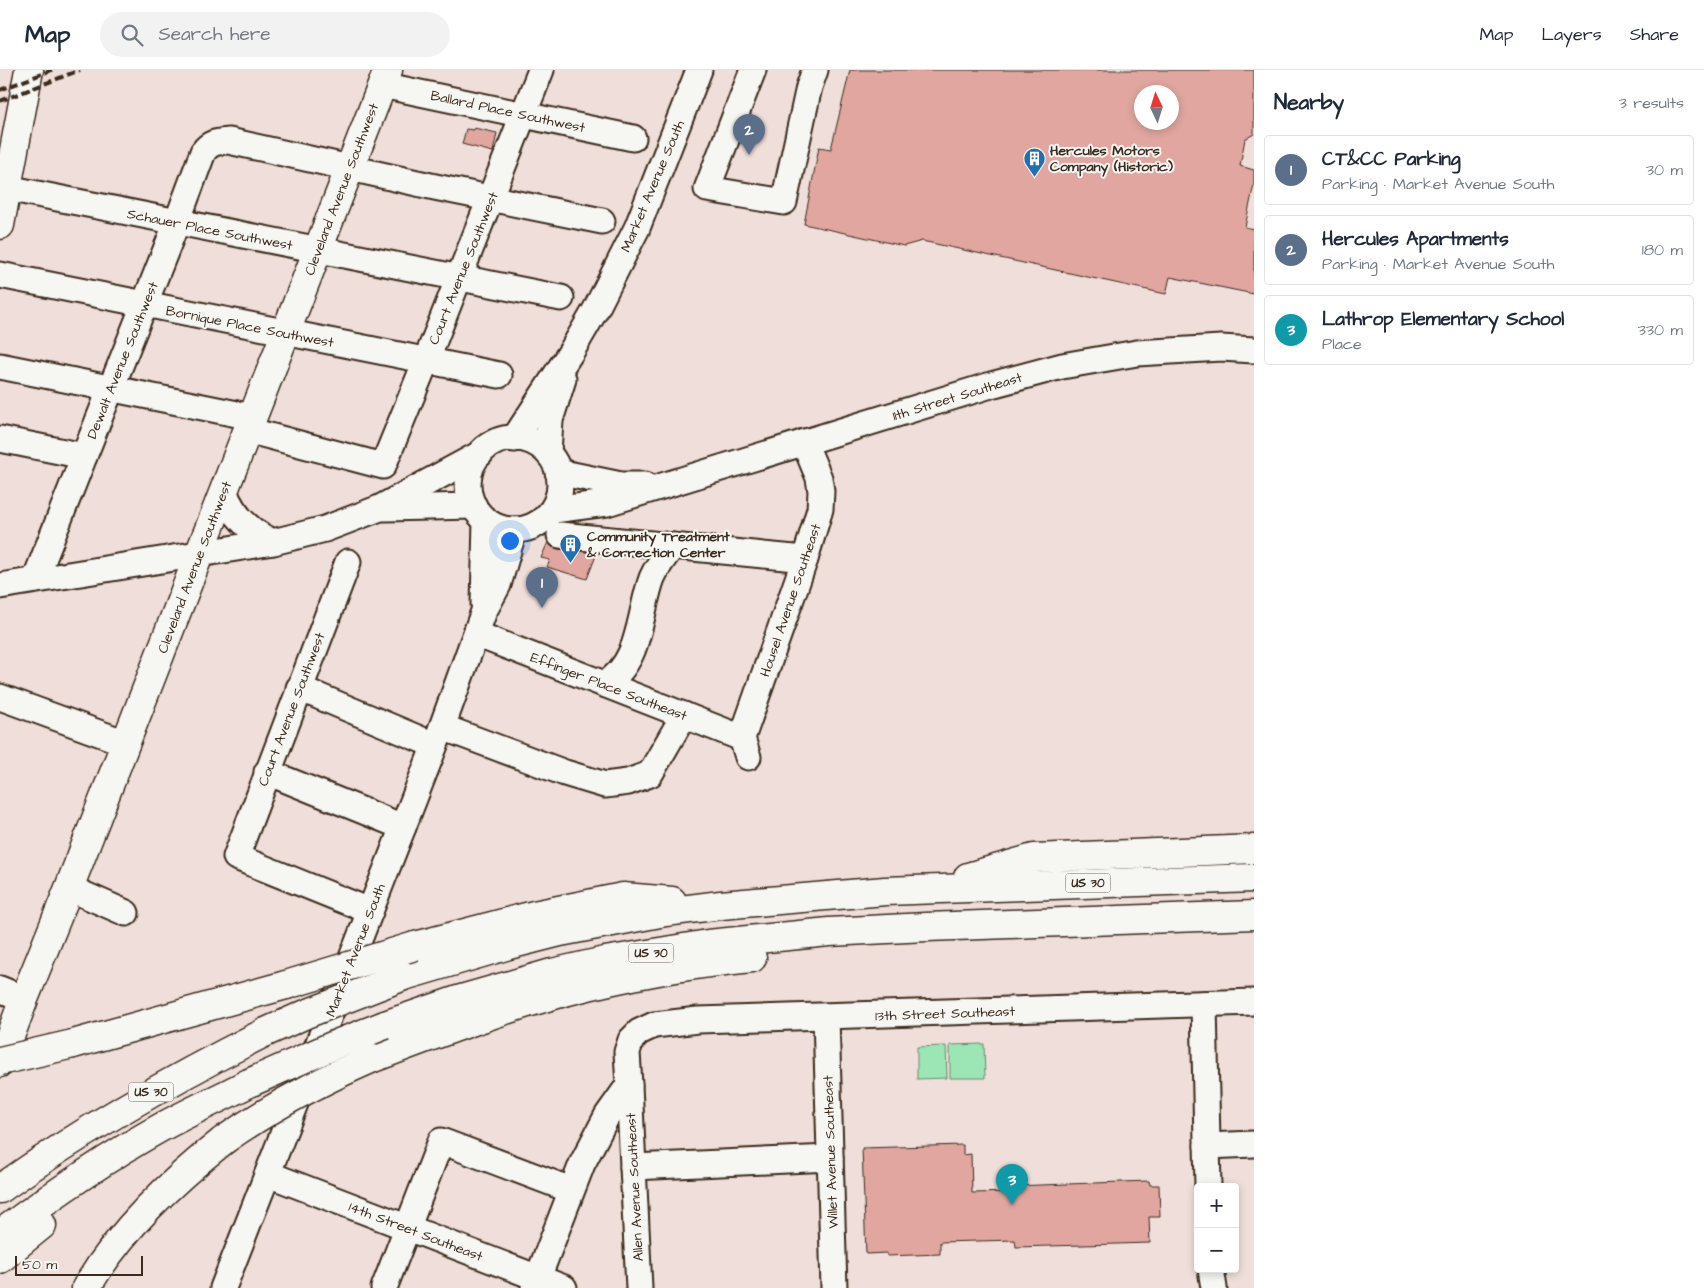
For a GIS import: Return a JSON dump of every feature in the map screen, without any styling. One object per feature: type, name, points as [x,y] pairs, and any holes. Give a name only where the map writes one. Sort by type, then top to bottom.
[{"type":"main road","points":[[0,225],[29,70]]},
{"type":"main road","name":"Cleveland Avenue Southwest","points":[[0,1062],[12,994],[69,888],[385,77]]},
{"type":"main road","points":[[923,890],[1034,858],[1254,849]]},
{"type":"main road","name":"US 30","points":[[0,1189],[40,1160],[132,1103],[183,1074],[266,1032],[315,1010],[404,976],[500,947],[560,932],[665,912],[796,898],[923,890],[1254,878]]},
{"type":"main road","points":[[0,1062],[73,1044],[286,985],[415,946],[534,915],[623,897],[720,905]]},
{"type":"main road","name":"US 30","points":[[51,1206],[112,1173],[168,1138],[213,1101],[249,1083],[385,1025],[503,986],[596,963],[708,944],[766,938],[926,927],[1254,915]]},
{"type":"main road","points":[[86,1288],[115,1246],[140,1216],[168,1187],[224,1140],[286,1100],[373,1058],[458,1026],[568,991],[629,977],[696,965],[813,952],[926,927]]},
{"type":"main road","points":[[0,1234],[51,1206]]},
{"type":"main road","points":[[0,1258],[51,1206]]},
{"type":"street","name":"Court Avenue Southwest","points":[[249,423],[382,466],[426,361],[541,70]]},
{"type":"street","name":"Market Avenue South","points":[[514,439],[571,352],[596,309],[637,228],[699,70]]},
{"type":"street","points":[[753,70],[707,189],[784,202],[809,87],[816,70]]},
{"type":"street","name":"Ballard Place Southwest","points":[[385,77],[524,114],[633,138]]},
{"type":"street","name":"Dewalt Avenue Southwest","points":[[35,580],[112,388],[203,152],[212,143],[229,142],[350,167]]},
{"type":"street","points":[[350,167],[602,221]]},
{"type":"street","name":"Schauer Place Southwest","points":[[7,188],[561,298]]},
{"type":"street","name":"Bornique Place Southwest","points":[[0,275],[499,375]]},
{"type":"street","name":"11th Street Southeast","points":[[552,510],[607,503],[982,388],[1062,366],[1137,353],[1222,348],[1254,350]]},
{"type":"street","name":"Market Avenue South","points":[[553,463],[550,420],[571,352]]},
{"type":"street","points":[[0,366],[112,388],[249,423]]},
{"type":"street","points":[[0,439],[84,456]]},
{"type":"street","points":[[0,586],[273,542],[324,529],[380,508],[480,454],[491,444],[506,439],[521,439],[536,444],[553,463],[560,481],[559,496],[552,510],[542,521],[529,528],[514,530],[499,528],[480,513],[470,496],[468,481],[472,466],[480,454]]},
{"type":"street","name":"Housel Avenue Southeast","points":[[745,747],[819,514],[821,491],[818,474],[804,442]]},
{"type":"street","name":"11th Street Southeast","points":[[553,463],[621,486],[668,484]]},
{"type":"street","points":[[224,490],[230,506],[241,521],[255,533],[273,542]]},
{"type":"street","points":[[380,508],[480,513]]},
{"type":"street","name":"Market Avenue South","points":[[480,513],[484,574],[480,623]]},
{"type":"street","name":"Market Avenue South","points":[[229,1286],[268,1174],[480,623],[498,585],[514,530]]},
{"type":"street","points":[[560,535],[805,559]]},
{"type":"street","points":[[604,684],[618,674],[628,659],[638,632],[653,575],[674,546]]},
{"type":"street","name":"Court Avenue Southwest","points":[[348,562],[236,857],[370,911]]},
{"type":"street","name":"Effinger Place Southeast","points":[[480,623],[604,684],[684,715],[745,747]]},
{"type":"street","points":[[299,688],[438,736],[605,785],[628,782],[650,774],[684,715]]},
{"type":"street","points":[[0,697],[126,743]]},
{"type":"street","points":[[267,772],[403,827]]},
{"type":"street","points":[[69,888],[126,913]]},
{"type":"street","name":"13th Street Southeast","points":[[629,1085],[627,1052],[631,1040],[638,1032],[654,1025],[675,1022],[1254,1002]]},
{"type":"street","points":[[1204,1004],[1208,1183]]},
{"type":"street","name":"Willet Avenue Southeast","points":[[826,1016],[834,1288]]},
{"type":"street","points":[[536,1283],[571,1190],[595,1136],[629,1085]]},
{"type":"street","name":"Allen Avenue Southeast","points":[[629,1085],[639,1288]]},
{"type":"street","points":[[384,1288],[441,1142],[571,1190]]},
{"type":"street","points":[[1207,1146],[1254,1144]]},
{"type":"street","points":[[633,1167],[830,1158]]},
{"type":"street","name":"14th Street Southeast","points":[[268,1174],[408,1228],[536,1283],[564,1288]]},
{"type":"street","points":[[1211,1273],[1214,1288]]},
{"type":"green space","points":[[984,1044],[985,1078],[950,1078],[950,1045]]},
{"type":"green space","points":[[946,1046],[947,1078],[917,1079],[917,1047]]},
{"type":"building","name":"Hercules Motors Company (Historic)","points":[[850,70],[1254,70],[1254,134],[1245,139],[1240,166],[1254,170],[1254,184],[1245,227],[1254,229],[1254,294],[1170,277],[1166,294],[922,241],[904,246],[804,224],[819,147],[831,149]]},
{"type":"building","points":[[474,128],[497,133],[493,152],[462,144],[466,129],[474,130]]},
{"type":"building","name":"Community Treatment & Correction Center","points":[[548,542],[552,547],[559,549],[597,553],[587,579],[547,567],[550,560],[541,558]]},
{"type":"building","points":[[963,1145],[963,1155],[971,1154],[972,1193],[1014,1192],[1013,1186],[1149,1181],[1150,1185],[1159,1185],[1160,1217],[1149,1217],[1150,1243],[1016,1247],[1015,1240],[940,1242],[940,1254],[887,1256],[887,1253],[866,1254],[862,1148]]},
{"type":"railway","points":[[0,90],[52,70]]},
{"type":"railway","points":[[0,101],[80,70]]},
{"type":"place","name":"Hercules Apartments","points":[[749,155]]},
{"type":"place","name":"Hercules Motors Company (Historic)","points":[[1034,177]]},
{"type":"place","name":"Community Treatment & Correction Center","points":[[571,563]]},
{"type":"place","name":"CT&CC Parking","points":[[542,608]]},
{"type":"place","name":"Lathrop Elementary School","points":[[1012,1205]]}]
